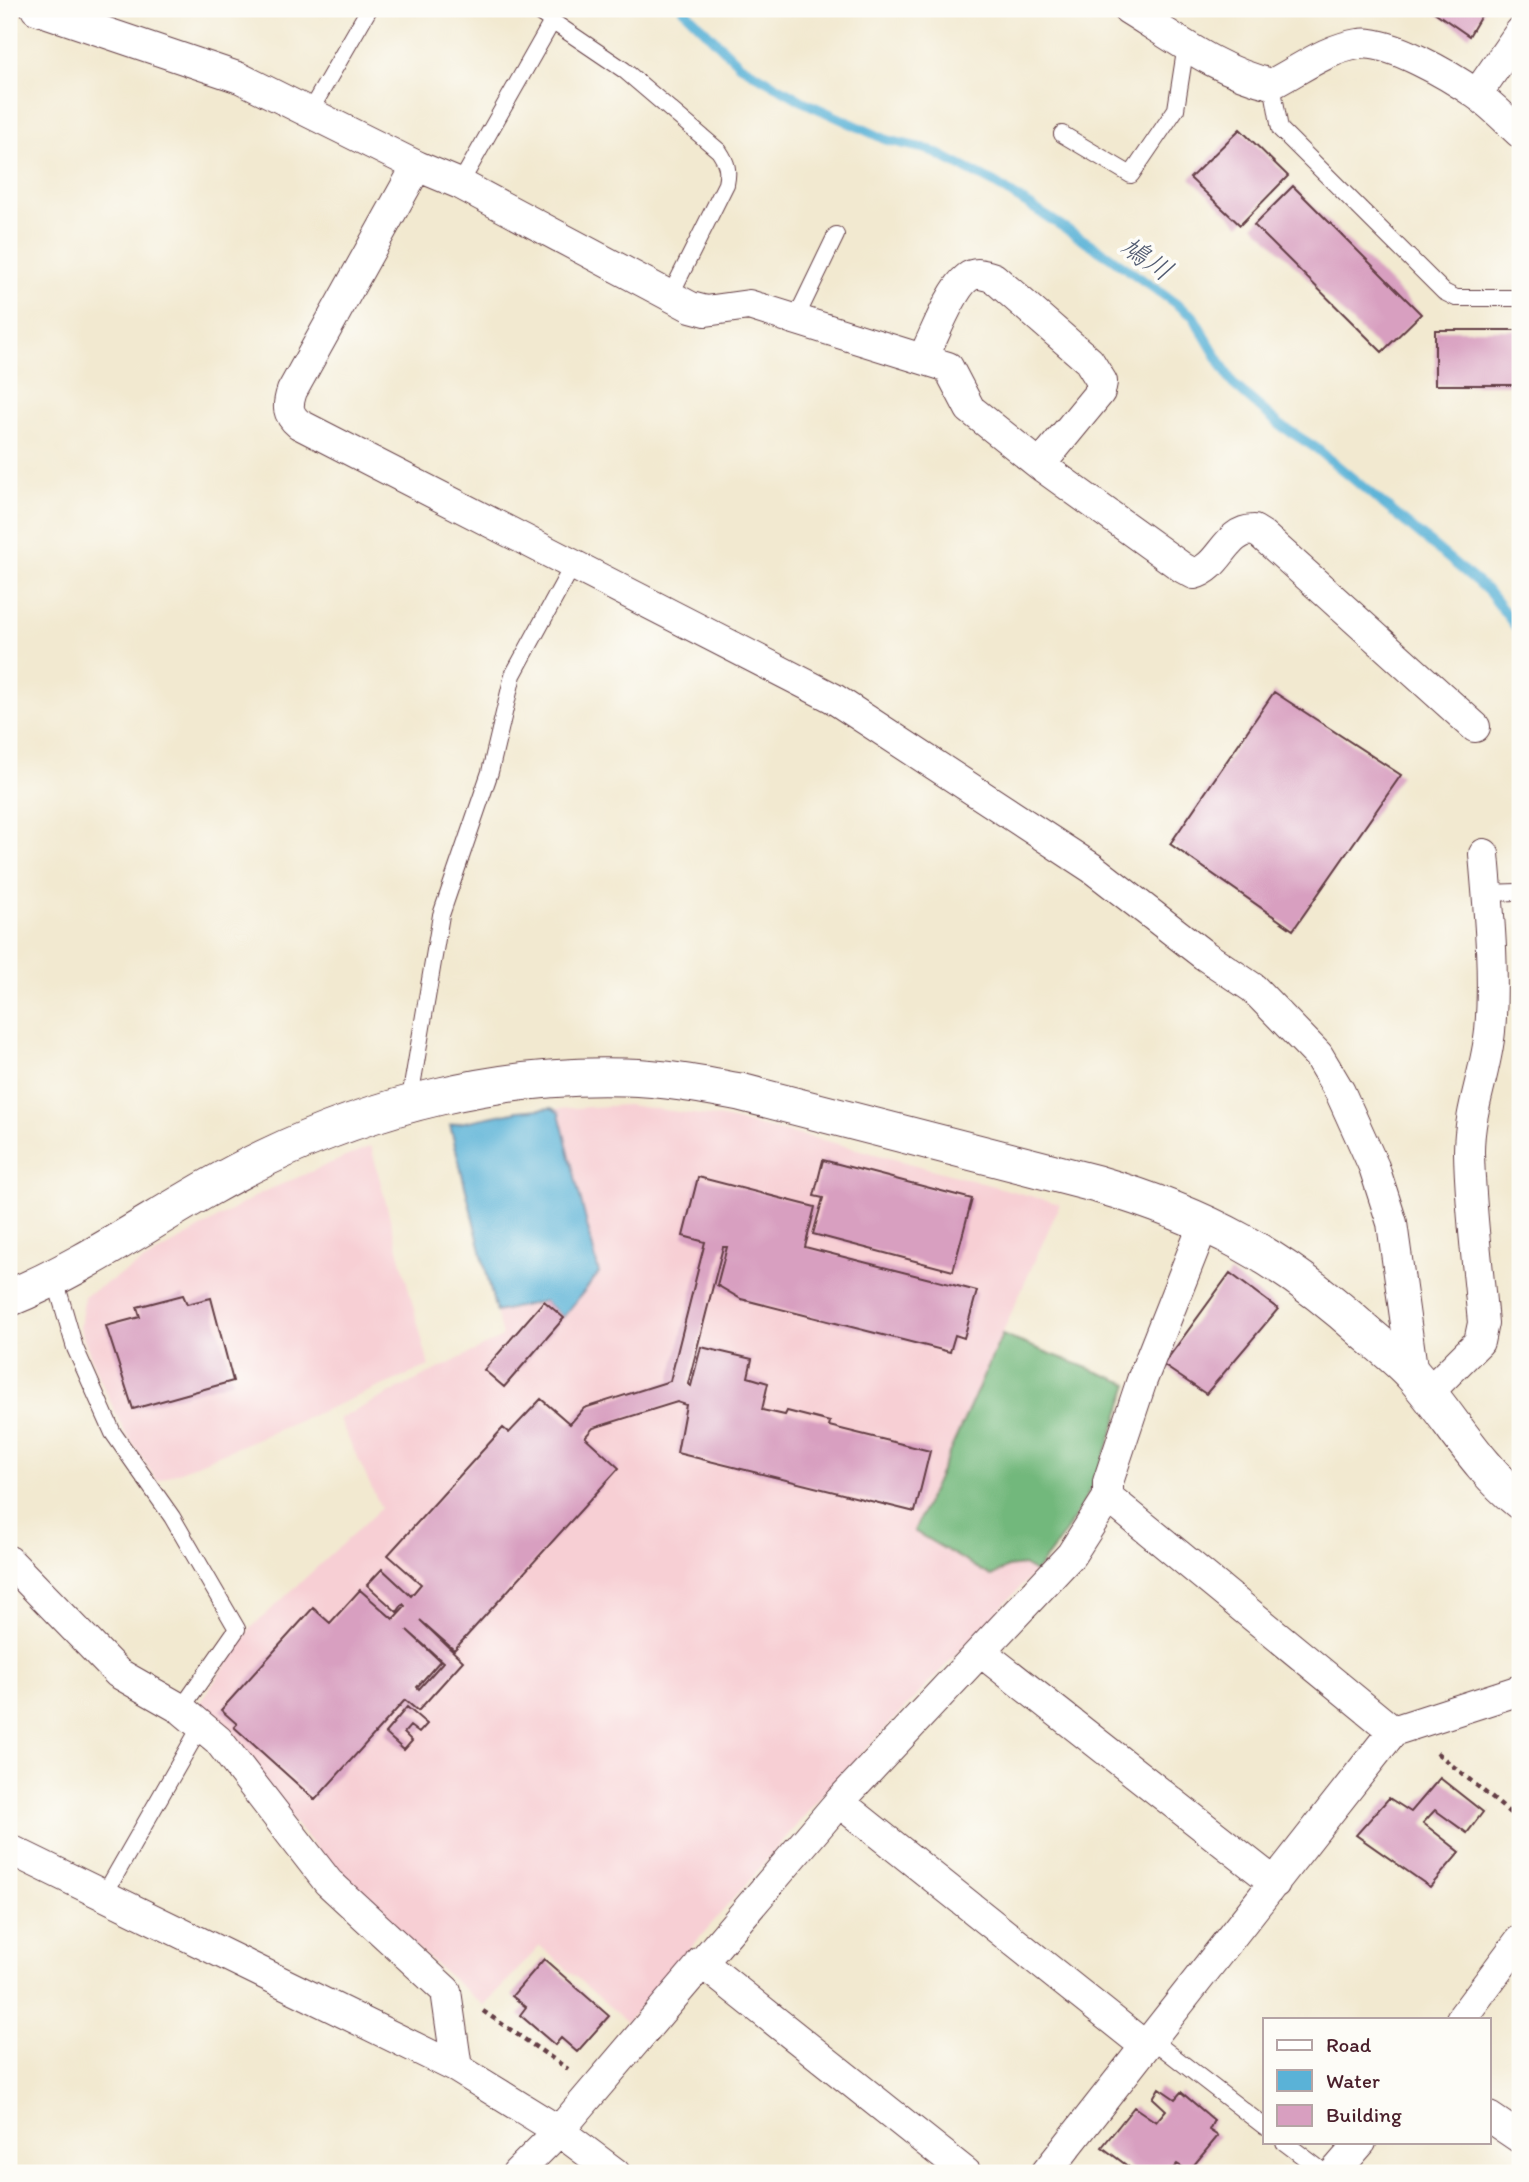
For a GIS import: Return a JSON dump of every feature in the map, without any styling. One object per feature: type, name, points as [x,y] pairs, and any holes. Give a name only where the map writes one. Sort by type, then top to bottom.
[{"type":"street","points":[[36,9],[240,78],[417,166],[460,184],[691,307],[706,310],[749,305],[948,367],[970,409],[1040,465],[1195,574],[1205,571],[1236,535],[1254,530],[1475,727]]},
{"type":"street","points":[[1128,9],[1186,46],[1255,80],[1272,84],[1340,48],[1361,43],[1379,45],[1477,94],[1520,133]]},
{"type":"street","points":[[1477,94],[1520,32]]},
{"type":"street","points":[[417,166],[292,391],[288,405],[292,418],[833,698],[1092,868],[1203,955],[1252,988],[1318,1055],[1340,1092],[1374,1167],[1392,1223],[1420,1384]]},
{"type":"street","points":[[923,358],[959,288],[968,278],[980,273],[994,278],[1089,361],[1102,382],[1100,392],[1040,465]]},
{"type":"street","points":[[1420,1384],[1479,1342],[1483,1323],[1469,1152],[1471,1113],[1485,1067],[1490,1031],[1502,892],[1484,854]]},
{"type":"street","points":[[9,1298],[55,1279],[264,1158],[341,1125],[409,1104],[479,1088],[624,1076],[680,1081],[740,1092],[1097,1184],[1151,1200],[1205,1221],[1248,1244],[1320,1291],[1420,1384],[1465,1442],[1520,1500]]},
{"type":"street","points":[[517,2173],[559,2131],[839,1802],[1072,1555],[1108,1497],[1108,1482],[1142,1380],[1205,1221]]},
{"type":"street","points":[[1108,1497],[1401,1729]]},
{"type":"street","points":[[9,1561],[118,1674],[192,1717],[218,1740],[328,1882],[446,1991],[457,2068]]},
{"type":"street","points":[[981,1652],[1275,1883]]},
{"type":"street","points":[[1046,2173],[1275,1883],[1401,1729],[1520,1690]]},
{"type":"street","points":[[839,1802],[1148,2042]]},
{"type":"street","points":[[9,1849],[457,2068],[559,2131],[615,2173]]},
{"type":"street","points":[[1462,2018],[1520,1940]]},
{"type":"street","points":[[701,1962],[966,2173]]},
{"type":"street","points":[[1490,2118],[1520,2138]]},
{"type":"street","points":[[1334,2173],[1359,2144]]},
{"type":"lane","points":[[310,111],[369,9]]},
{"type":"lane","points":[[534,9],[624,70],[719,151],[726,162],[729,173],[726,184],[670,296]]},
{"type":"lane","points":[[460,184],[553,20]]},
{"type":"lane","points":[[1062,134],[1131,175],[1177,109],[1186,46]]},
{"type":"lane","points":[[1272,84],[1280,129],[1444,292],[1456,298],[1520,298]]},
{"type":"lane","points":[[796,318],[836,235]]},
{"type":"lane","points":[[409,1104],[441,915],[490,772],[513,675],[573,565]]},
{"type":"lane","points":[[55,1279],[75,1348],[113,1433],[172,1517],[237,1629],[104,1895]]},
{"type":"lane","points":[[1148,2042],[1263,2126]]},
{"type":"lane","points":[[1287,2144],[1325,2173]]},
{"type":"path","points":[[1401,1729],[1413,1734],[1520,1821]]},
{"type":"path","points":[[473,2004],[569,2070],[573,2077]]},
{"type":"shaded area","points":[[627,1105],[723,1118],[827,1141],[1060,1204],[914,1531],[991,1575],[1023,1564],[1035,1572],[826,1791],[627,2022],[540,1946],[484,2006],[359,1899],[196,1708],[251,1628],[381,1508],[339,1419],[502,1337],[450,1125],[518,1111]]},
{"type":"shaded area","points":[[371,1146],[429,1366],[157,1481],[124,1431],[95,1369],[80,1328],[84,1296],[261,1193]]},
{"type":"green space","points":[[1002,1335],[1129,1384],[1093,1483],[1054,1549],[1035,1572],[1023,1565],[1008,1567],[991,1576],[914,1531]]},
{"type":"water","points":[[552,1108],[559,1113],[599,1273],[563,1317],[544,1301],[496,1312],[450,1125],[518,1111]]},
{"type":"building","points":[[1430,9],[1485,9],[1469,36]]},
{"type":"building","points":[[1240,129],[1288,176],[1240,225],[1190,178]]},
{"type":"building","points":[[1293,186],[1421,314],[1382,352],[1254,225]]},
{"type":"building","points":[[1435,330],[1520,330],[1520,385],[1435,385]]},
{"type":"building","points":[[1274,692],[1401,775],[1293,930],[1170,844]]},
{"type":"building","points":[[823,1160],[972,1199],[953,1271],[813,1234],[823,1198],[814,1196]]},
{"type":"building","points":[[698,1177],[815,1207],[805,1247],[977,1291],[964,1338],[955,1335],[950,1352],[741,1299],[717,1285],[727,1247],[723,1247],[688,1384],[691,1386],[701,1347],[752,1359],[748,1377],[768,1383],[762,1410],[785,1415],[787,1411],[830,1422],[829,1426],[930,1451],[915,1512],[677,1453],[686,1405],[677,1402],[593,1428],[585,1437],[619,1468],[454,1650],[420,1620],[463,1661],[418,1711],[405,1700],[315,1800],[234,1727],[237,1724],[221,1710],[313,1608],[330,1623],[360,1590],[393,1619],[405,1606],[403,1604],[397,1612],[367,1585],[382,1569],[411,1596],[421,1584],[388,1555],[503,1428],[509,1433],[541,1399],[570,1424],[584,1408],[670,1381],[705,1242],[683,1236]],"holes":[[[407,1630],[443,1662],[419,1689],[417,1687],[440,1661]]]},
{"type":"building","points":[[1230,1273],[1278,1309],[1206,1394],[1163,1365]]},
{"type":"building","points":[[183,1295],[187,1304],[211,1298],[233,1381],[133,1409],[106,1326],[140,1317],[137,1307]]},
{"type":"building","points":[[544,1301],[564,1318],[504,1387],[484,1370]]},
{"type":"building","points":[[407,1707],[427,1724],[419,1733],[410,1726],[404,1733],[412,1741],[404,1750],[385,1733]]},
{"type":"building","points":[[1440,1778],[1483,1812],[1467,1833],[1435,1810],[1423,1823],[1460,1852],[1430,1887],[1356,1835],[1389,1798],[1411,1812]]},
{"type":"building","points":[[544,1959],[609,2016],[577,2052],[561,2038],[555,2045],[520,2015],[526,2007],[512,1996]]},
{"type":"building","points":[[1159,2088],[1175,2099],[1181,2092],[1214,2120],[1209,2130],[1218,2136],[1189,2171],[1177,2164],[1169,2173],[1137,2173],[1102,2147],[1134,2107],[1156,2122],[1166,2110],[1153,2098]]},
{"type":"waterway","name":"鳩川","points":[[683,9],[740,65],[804,102],[887,140],[930,150],[994,183],[1109,256],[1193,316],[1233,384],[1280,425],[1316,448],[1488,591],[1520,632]]}]
